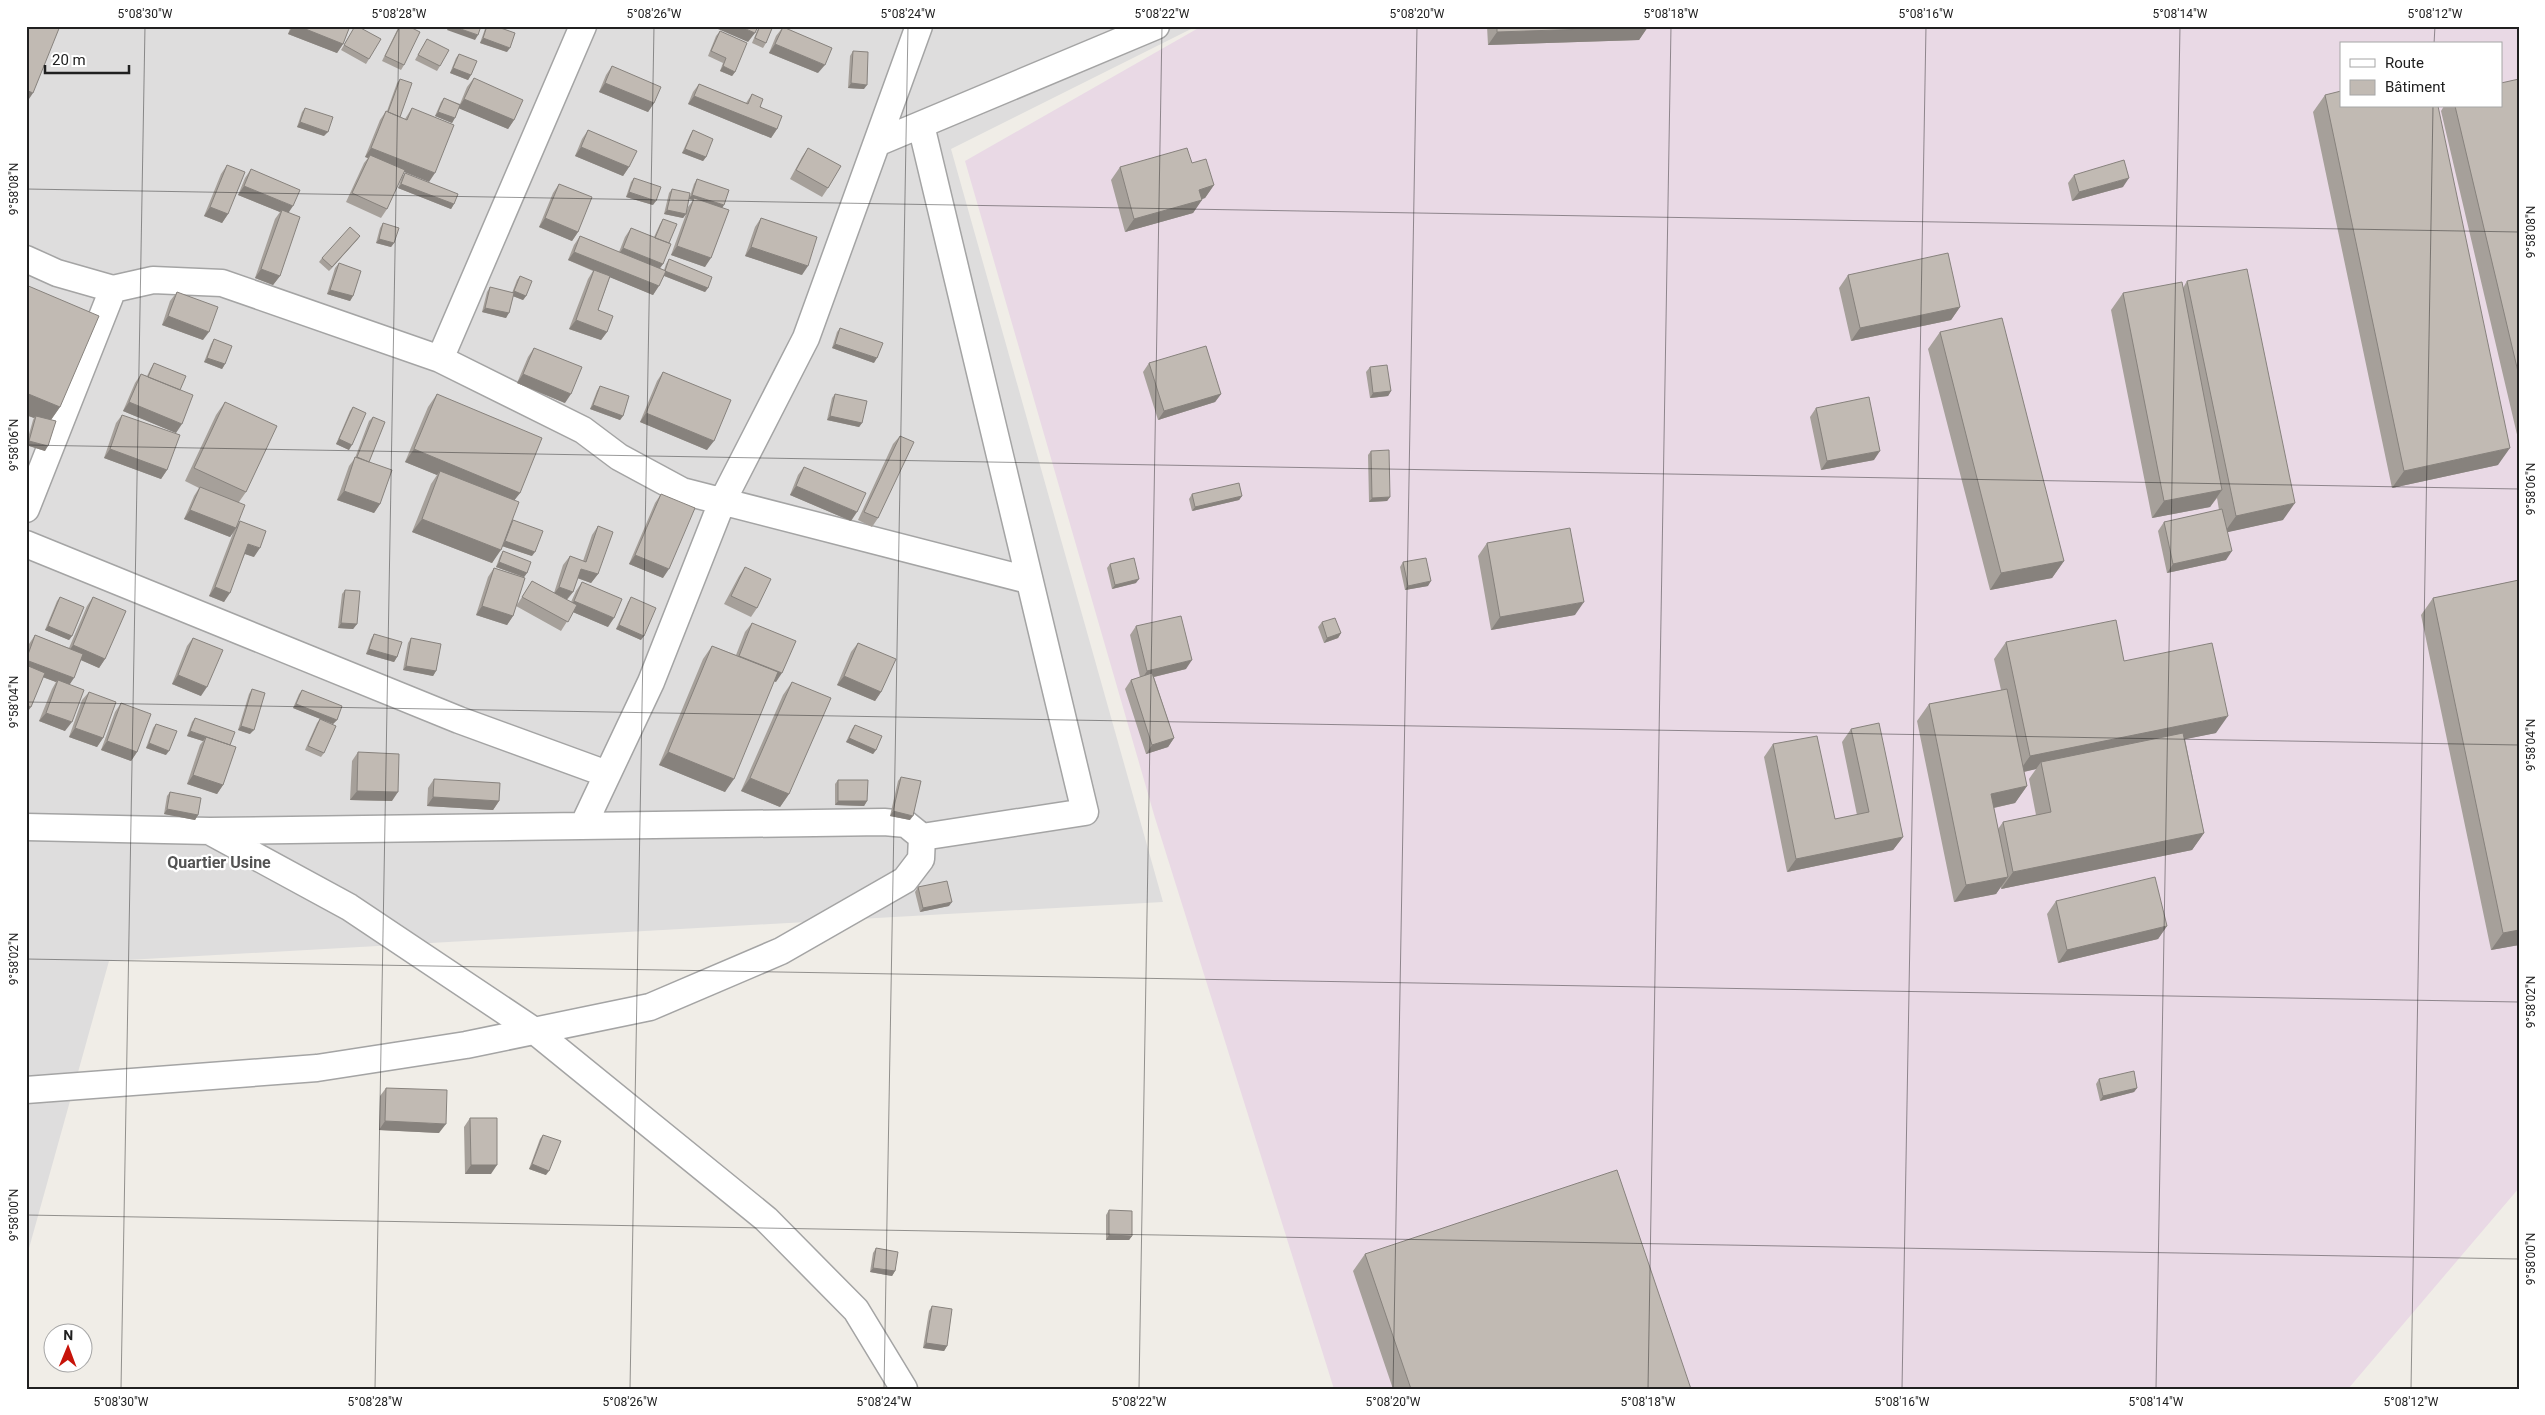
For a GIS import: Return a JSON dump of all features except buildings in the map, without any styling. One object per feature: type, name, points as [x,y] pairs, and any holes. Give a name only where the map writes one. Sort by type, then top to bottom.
[{"type":"street","points":[[440,359],[583,26]]},
{"type":"street","points":[[583,826],[651,682],[722,502],[806,338],[919,26]]},
{"type":"street","points":[[877,143],[1156,26]]},
{"type":"street","points":[[26,827],[210,831],[884,822],[906,824],[922,837],[1085,812],[1028,580],[921,125]]},
{"type":"street","points":[[26,259],[57,273],[112,289],[153,280],[222,283],[440,359],[583,430],[619,457],[682,491],[1028,580]]},
{"type":"street","points":[[26,508],[112,289]]},
{"type":"street","points":[[26,544],[459,720],[607,774]]},
{"type":"street","points":[[210,831],[349,907],[536,1032],[766,1219],[856,1310],[904,1388]]},
{"type":"street","points":[[26,1090],[317,1068],[536,1032],[650,1007],[781,950],[905,880],[922,859],[922,837]]},
{"type":"shaded area","points":[[26,26],[1197,26],[951,149],[1163,902],[109,961],[26,1259]]},
{"type":"shaded area","points":[[1202,26],[2519,26],[2519,1188],[2348,1389],[1334,1389],[1155,818],[965,161]]},
{"type":"district","name":"Quartier Usine","points":[[219,862]]}]
